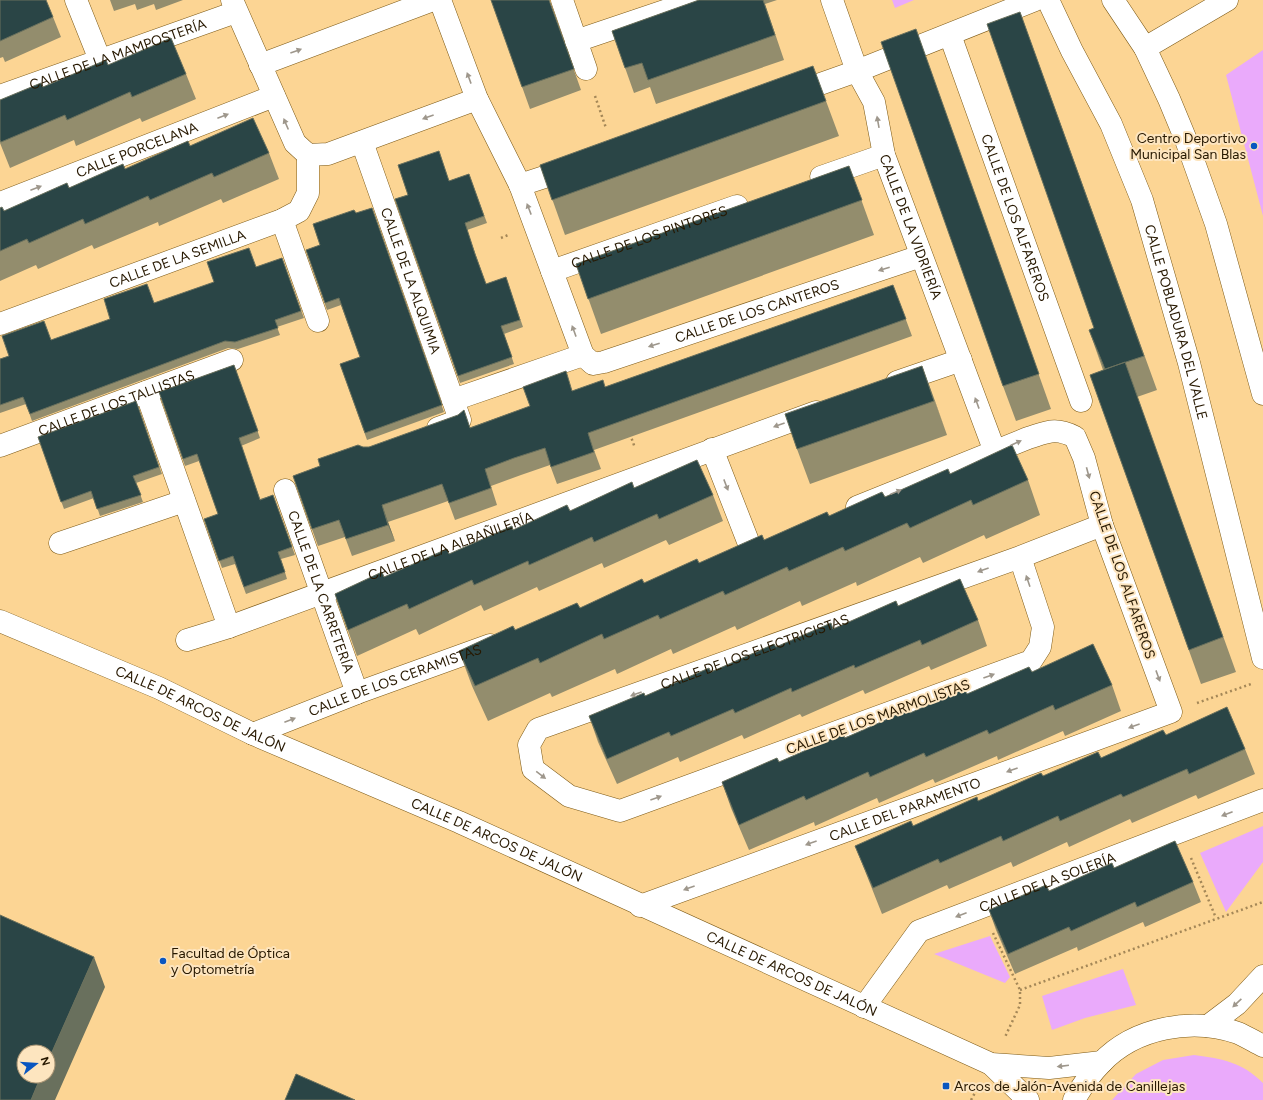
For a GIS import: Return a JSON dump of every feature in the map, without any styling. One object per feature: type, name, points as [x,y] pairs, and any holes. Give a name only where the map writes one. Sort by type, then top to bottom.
[{"type":"street","points":[[76,0],[100,60]]},
{"type":"street","points":[[260,64],[434,0]]},
{"type":"street","points":[[440,0],[477,99],[520,185],[552,271],[588,360]]},
{"type":"street","points":[[562,0],[586,68]]},
{"type":"street","points":[[576,41],[697,0]]},
{"type":"street","name":"CALLE DE LA VIDRIERÍA","points":[[832,0],[857,71],[874,102],[884,156],[995,452]]},
{"type":"street","points":[[772,100],[857,71],[1035,0]]},
{"type":"street","name":"CALLE POBLADURA DEL VALLE","points":[[1048,0],[1072,51],[1111,124],[1142,200],[1189,363],[1263,658]]},
{"type":"street","points":[[1113,0],[1145,48],[1170,99],[1216,224],[1263,394]]},
{"type":"street","points":[[1145,48],[1227,0]]},
{"type":"street","points":[[234,6],[295,143],[308,155],[328,154],[477,99]]},
{"type":"street","name":"CALLE DE LA MAMPOSTERÍA","points":[[0,96],[100,60],[234,6]]},
{"type":"street","name":"CALLE DE LOS ALFAREROS","points":[[950,35],[1081,401]]},
{"type":"street","name":"CALLE PORCELANA","points":[[0,202],[274,96]]},
{"type":"street","name":"CALLE DE LA ALQUIMIA","points":[[362,142],[460,420],[415,436]]},
{"type":"street","name":"CALLE DE LA SEMILLA","points":[[0,324],[282,220],[299,211],[308,193],[308,155]]},
{"type":"street","points":[[803,184],[884,156]]},
{"type":"street","points":[[520,185],[594,160]]},
{"type":"street","name":"CALLE DE LOS PINTORES","points":[[552,271],[758,199]]},
{"type":"street","points":[[282,220],[318,321]]},
{"type":"street","name":"CALLE DE LOS CANTEROS","points":[[453,400],[588,360],[604,362],[921,256]]},
{"type":"street","name":"CALLE DE LOS TALLISTAS","points":[[0,446],[232,360]]},
{"type":"street","points":[[878,390],[960,360]]},
{"type":"street","points":[[146,392],[229,628]]},
{"type":"street","name":"CALLE DE LA ALBAÑILERÍA","points":[[187,640],[229,628],[712,449],[833,406]]},
{"type":"street","name":"CALLE DE LOS ALFAREROS","points":[[995,452],[1052,430],[1063,431],[1075,437],[1084,458],[1102,525],[1171,712]]},
{"type":"street","points":[[712,449],[759,546],[729,557]]},
{"type":"street","points":[[840,514],[995,452]]},
{"type":"street","name":"CALLE DE LA CARRETERÍA","points":[[285,490],[357,693]]},
{"type":"street","points":[[60,543],[184,501]]},
{"type":"street","name":"CALLE DE LOS ELECTRICISTAS","points":[[620,811],[569,796],[533,769],[529,745],[538,729],[1020,557],[1102,525]]},
{"type":"street","name":"CALLE DE LOS MARMOLISTAS","points":[[620,811],[1031,661],[1040,647],[1043,627],[1020,557]]},
{"type":"street","name":"CALLE DE ARCOS DE JALÓN","points":[[0,620],[159,688],[253,734],[459,822],[640,906],[991,1064],[1028,1100]]},
{"type":"street","name":"CALLE DE LOS CERAMISTAS","points":[[253,734],[357,693],[506,639]]},
{"type":"street","name":"CALLE DEL PARAMENTO","points":[[640,906],[1171,712]]},
{"type":"street","name":"CALLE DE LA SOLERÍA","points":[[864,1007],[919,931],[1263,800]]},
{"type":"street","points":[[1208,1026],[1237,1004],[1263,976]]},
{"type":"street","points":[[1074,1100],[1086,1080],[1102,1062],[1120,1048],[1141,1036],[1162,1029],[1185,1025],[1208,1026],[1238,1033],[1263,1046]]},
{"type":"street","name":"CALLE DE ARCOS DE JALÓN","points":[[991,1064],[1049,1068],[1102,1062]]},
{"type":"path","points":[[586,68],[606,128]]},
{"type":"path","points":[[628,430],[644,474]]},
{"type":"path","points":[[1171,712],[1256,683]]},
{"type":"path","points":[[1181,831],[1216,918]]},
{"type":"path","points":[[1020,990],[1263,902]]},
{"type":"path","points":[[971,1100],[991,1064],[1020,1005],[1020,990],[981,907]]},
{"type":"shaded area","points":[[892,0],[914,0],[895,8]]},
{"type":"shaded area","name":"Centro Deportivo Municipal San Blas","points":[[1263,50],[1263,216],[1226,75]]},
{"type":"shaded area","points":[[1263,826],[1263,862],[1226,912],[1200,853]]},
{"type":"shaded area","points":[[990,936],[1010,977],[1005,983],[934,954]]},
{"type":"shaded area","points":[[1123,969],[1136,1005],[1085,1018],[1052,1030],[1042,996]]},
{"type":"shaded area","points":[[1194,1055],[1223,1060],[1247,1070],[1263,1083],[1263,1100],[1112,1100],[1136,1074],[1163,1060]]},
{"type":"building","points":[[0,0],[46,0],[53,17],[0,41]]},
{"type":"building","points":[[491,0],[549,0],[574,69],[522,87]]},
{"type":"building","points":[[699,0],[763,0],[775,35],[648,80],[642,63],[625,68],[612,31]]},
{"type":"building","points":[[1020,12],[1144,356],[1105,369],[1089,330],[1094,328],[987,24]]},
{"type":"building","points":[[916,29],[1039,374],[1003,386],[881,42]]},
{"type":"building","points":[[171,38],[186,74],[132,97],[130,92],[67,120],[65,115],[1,142],[0,100],[41,83],[43,87],[106,60],[108,65]]},
{"type":"building","points":[[813,66],[826,101],[552,200],[540,165]]},
{"type":"building","points":[[253,118],[269,153],[214,177],[212,173],[150,200],[148,196],[85,224],[83,219],[29,243],[27,239],[0,251],[0,208],[2,207],[4,211],[67,183],[69,188],[123,164],[125,169],[188,141],[190,146]]},
{"type":"building","points":[[439,151],[449,181],[469,174],[484,216],[465,223],[475,254],[486,284],[506,277],[520,320],[501,326],[512,357],[458,376],[395,199],[408,195],[398,165]]},
{"type":"building","points":[[849,166],[862,200],[588,299],[576,264]]},
{"type":"building","points":[[372,208],[442,405],[365,433],[340,364],[360,357],[339,298],[325,303],[306,250],[320,245],[313,224],[354,210],[356,213]]},
{"type":"building","points":[[249,248],[256,267],[282,258],[301,311],[275,320],[278,328],[235,342],[225,341],[30,414],[23,397],[0,405],[0,359],[9,356],[2,336],[44,321],[51,340],[110,319],[104,299],[147,284],[154,303],[214,282],[207,262]]},
{"type":"building","points":[[893,285],[906,319],[588,433],[594,452],[551,467],[545,448],[514,458],[485,469],[491,488],[449,503],[442,484],[382,505],[388,525],[346,539],[339,520],[312,529],[293,476],[320,466],[318,459],[358,445],[369,447],[458,415],[464,410],[470,428],[530,406],[523,387],[566,371],[572,391],[603,380],[605,387]]},
{"type":"building","points":[[1125,362],[1223,637],[1189,650],[1090,375]]},
{"type":"building","points":[[234,365],[258,431],[239,438],[260,500],[273,495],[292,547],[278,552],[285,572],[244,587],[233,556],[219,561],[204,519],[218,514],[197,454],[183,459],[159,392]]},
{"type":"building","points":[[922,366],[934,401],[797,449],[785,414]]},
{"type":"building","points":[[136,401],[159,467],[133,476],[141,495],[97,509],[91,491],[61,502],[38,437]]},
{"type":"building","points":[[1012,445],[1028,480],[973,505],[971,500],[910,528],[907,523],[845,551],[843,547],[789,571],[787,567],[725,595],[723,591],[660,619],[658,615],[604,639],[602,634],[540,663],[538,658],[475,686],[459,651],[513,626],[515,630],[577,603],[580,608],[642,579],[644,583],[697,559],[699,563],[762,535],[764,540],[827,512],[829,516],[882,492],[885,497],[948,469],[950,474]]},
{"type":"building","points":[[697,460],[713,495],[659,519],[657,514],[594,542],[592,537],[529,565],[528,561],[474,585],[472,580],[409,609],[407,604],[348,630],[335,594],[382,572],[384,577],[447,549],[449,554],[512,526],[513,530],[567,505],[570,511],[632,482],[634,488]]},
{"type":"building","points":[[960,579],[978,620],[922,645],[920,640],[855,668],[854,665],[792,692],[791,688],[735,713],[733,709],[671,736],[669,732],[607,759],[589,716],[644,693],[645,696],[709,668],[711,672],[774,644],[776,647],[831,623],[833,629],[896,601],[898,606]]},
{"type":"building","points":[[1093,644],[1112,685],[1055,710],[1053,705],[989,734],[987,730],[926,757],[924,753],[870,777],[868,772],[806,800],[804,796],[739,825],[722,782],[777,758],[779,762],[843,734],[845,738],[908,710],[910,713],[964,689],[967,694],[1029,667],[1032,672]]},
{"type":"building","points":[[1227,707],[1245,749],[1189,774],[1187,769],[1123,797],[1121,794],[1060,821],[1058,816],[1003,841],[1001,836],[940,863],[938,859],[873,888],[855,846],[911,821],[913,826],[977,797],[978,801],[1041,773],[1043,776],[1098,752],[1101,758],[1163,730],[1166,735]]},
{"type":"building","points":[[1175,841],[1193,882],[1137,907],[1135,902],[1071,931],[1069,927],[1008,954],[989,910],[1046,885],[1049,891],[1112,863],[1114,868]]},
{"type":"building","points":[[0,915],[94,957],[56,1044],[16,1044],[16,1084],[38,1084],[31,1100],[0,1100]]},
{"type":"building","points":[[296,1074],[355,1100],[285,1100]]},
{"type":"place","name":"Centro Deportivo Municipal San Blas","points":[[1254,146]]},
{"type":"place","name":"Facultad de Óptica y Optometría","points":[[163,961]]},
{"type":"place","name":"Arcos de Jalón-Avenida de Canillejas","points":[[946,1086]]}]
